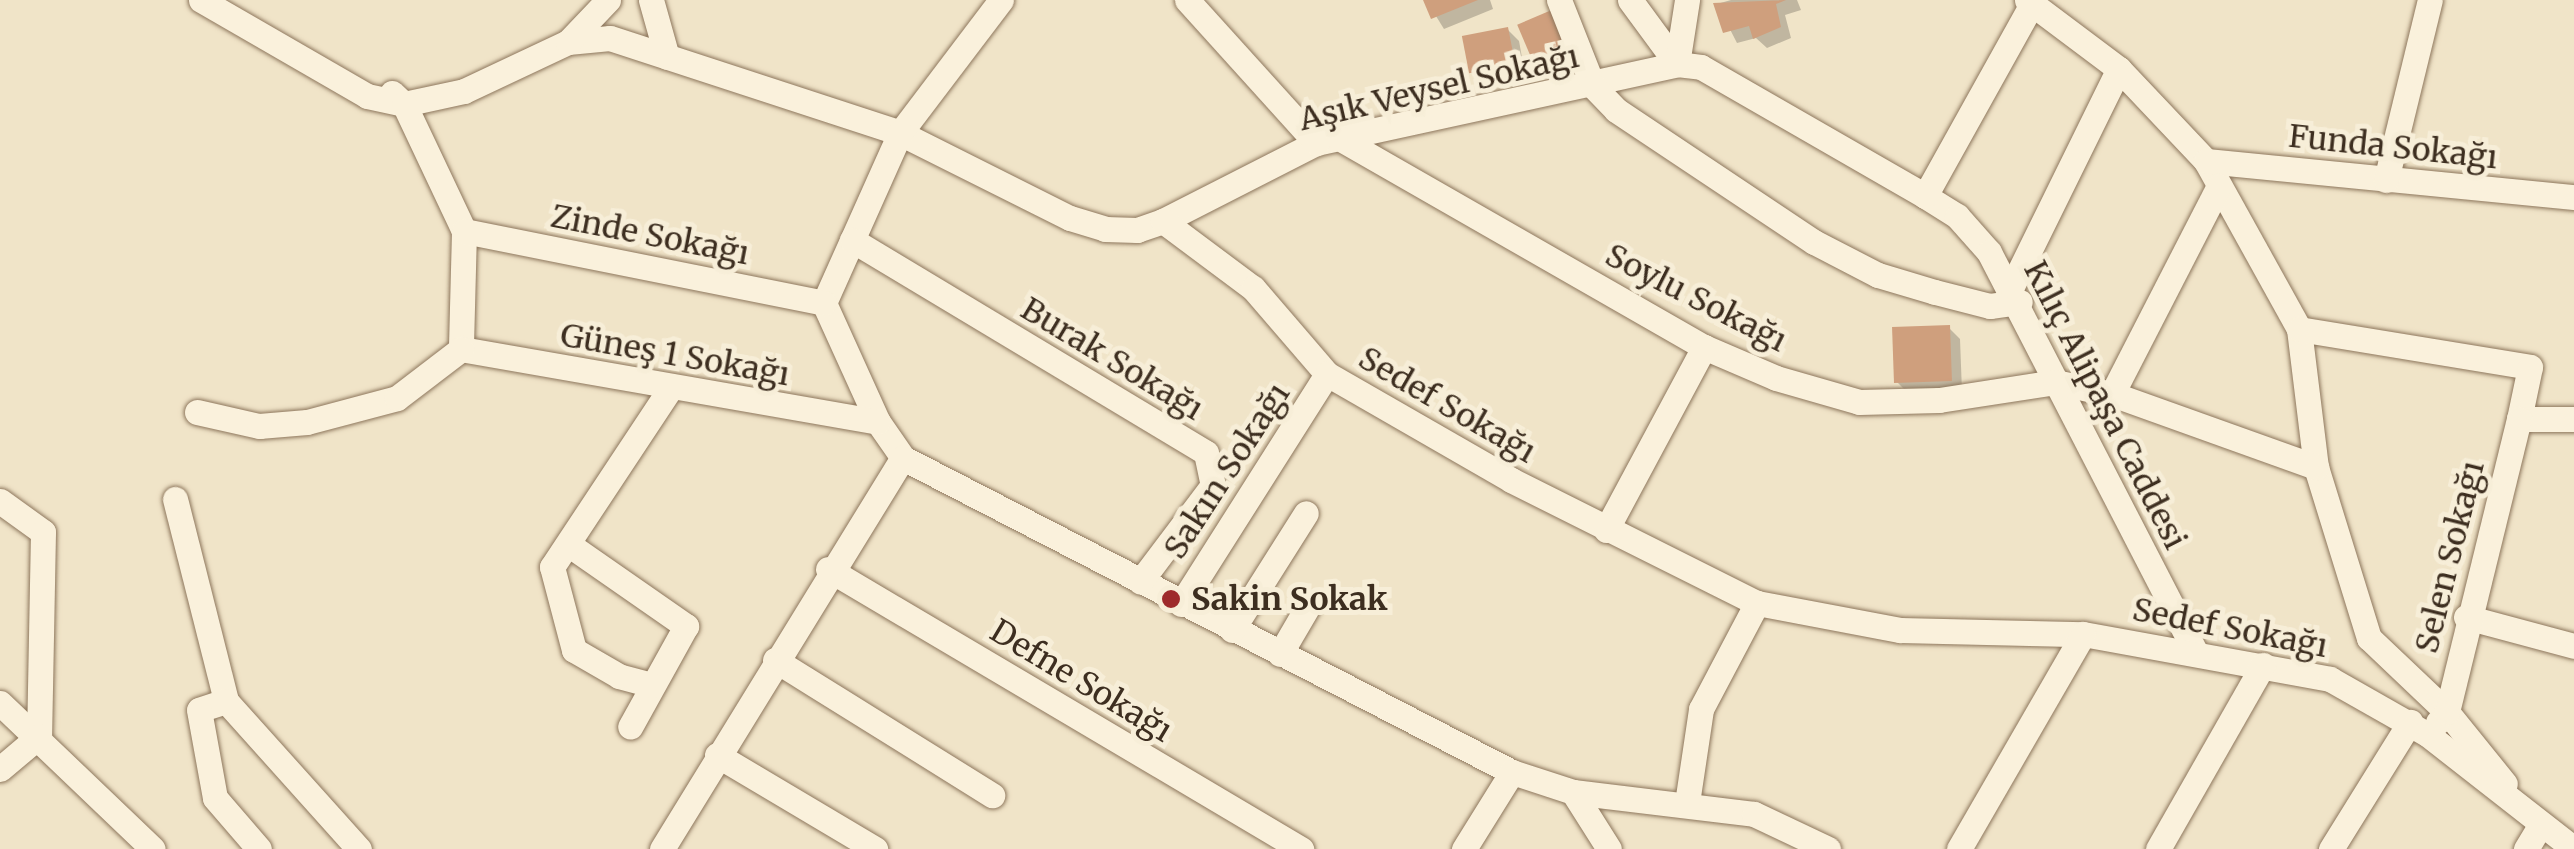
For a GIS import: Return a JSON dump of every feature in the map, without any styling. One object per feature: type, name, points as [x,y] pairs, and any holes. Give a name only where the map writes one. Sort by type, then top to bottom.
[{"type":"street","points":[[201,0],[367,96],[404,104],[464,91],[568,42],[610,38],[900,134],[1070,218],[1136,230],[1162,221]]},
{"type":"street","points":[[197,412],[259,426],[307,422],[396,398],[461,349],[464,230],[404,104],[228,0]]},
{"type":"street","points":[[568,42],[608,0]]},
{"type":"street","points":[[651,0],[668,57]]},
{"type":"street","points":[[1001,0],[900,134],[824,303],[878,422],[902,458],[1512,772],[1574,792],[1687,802],[1754,814],[1828,849]]},
{"type":"street","name":"Soylu Sokağı","points":[[1187,0],[1328,141],[1704,347],[1776,378],[1859,402],[1938,400],[2055,382]]},
{"type":"street","points":[[1560,0],[1593,86],[1616,110],[1814,242],[1878,275],[1990,306],[2016,294],[2120,69]]},
{"type":"street","points":[[1630,0],[1678,64]]},
{"type":"street","points":[[1678,64],[1678,25],[1687,0]]},
{"type":"street","points":[[2386,180],[2430,0]]},
{"type":"street","points":[[1925,196],[2029,2],[2120,69],[2206,161],[2299,329],[2316,467],[2348,586],[2377,652],[2410,674],[2447,712],[2540,826]]},
{"type":"street","name":"Aşık Veysel Sokağı","points":[[1162,221],[1328,141],[1593,86],[1678,64]]},
{"type":"street","name":"Kılıç Alipaşa Caddesi","points":[[1678,64],[1738,83],[1957,216],[2016,294],[2055,382],[2194,650]]},
{"type":"street","name":"Funda Sokağı","points":[[2206,161],[2574,197]]},
{"type":"street","points":[[2112,394],[2219,186]]},
{"type":"street","name":"Sedef Sokağı","points":[[1162,221],[1253,288],[1327,374],[1606,530],[1757,603],[1900,630],[2082,634],[2194,650],[2357,688]]},
{"type":"street","name":"Zinde Sokağı","points":[[464,230],[824,303]]},
{"type":"street","name":"Burak Sokağı","points":[[852,240],[1206,453],[1212,485],[1140,582]]},
{"type":"street","name":"Selen Sokağı","points":[[2299,329],[2530,367],[2466,617],[2447,712]]},
{"type":"street","points":[[1606,530],[1704,347]]},
{"type":"street","name":"Güneş 1 Sokağı","points":[[461,349],[670,389],[878,422]]},
{"type":"street","name":"Sakın Sokağı","points":[[1181,604],[1327,374]]},
{"type":"street","points":[[2055,382],[2112,394],[2316,467]]},
{"type":"street","points":[[652,685],[574,650],[552,588],[552,567],[670,389]]},
{"type":"street","points":[[2519,419],[2574,419]]},
{"type":"street","points":[[662,849],[828,569],[902,458]]},
{"type":"street","points":[[175,499],[226,701],[359,849]]},
{"type":"street","points":[[0,501],[43,532],[39,736],[0,770]]},
{"type":"street","points":[[1232,630],[1306,514]]},
{"type":"street","points":[[568,544],[686,626],[630,727]]},
{"type":"street","name":"Defne Sokağı","points":[[828,569],[1287,845]]},
{"type":"street","points":[[1687,802],[1701,709],[1757,603]]},
{"type":"street","points":[[1280,654],[1308,606]]},
{"type":"street","points":[[2466,617],[2574,646]]},
{"type":"street","points":[[1960,849],[2082,634]]},
{"type":"street","points":[[2377,652],[2364,663],[2357,688],[2419,728],[2574,849]]},
{"type":"street","points":[[775,660],[992,796]]},
{"type":"street","points":[[2158,849],[2263,665]]},
{"type":"street","points":[[2388,708],[2402,697],[2410,674]]},
{"type":"street","points":[[226,701],[199,710],[215,798],[260,849]]},
{"type":"street","points":[[0,703],[39,736],[153,849]]},
{"type":"street","points":[[2331,849],[2419,728],[2447,712]]},
{"type":"street","points":[[717,754],[875,849]]},
{"type":"street","points":[[1464,849],[1512,772]]},
{"type":"street","points":[[1574,792],[1609,849]]},
{"type":"street","points":[[2526,849],[2540,826]]},
{"type":"building","points":[[1423,0],[1478,0],[1431,19]]},
{"type":"building","points":[[1786,0],[1776,4],[1781,27],[1753,39],[1749,26],[1723,33],[1713,3]]},
{"type":"building","points":[[1554,9],[1572,52],[1536,68],[1517,25]]},
{"type":"building","points":[[1508,27],[1515,64],[1469,73],[1462,36]]},
{"type":"building","points":[[1950,325],[1952,381],[1894,383],[1892,327]]},
{"type":"place","name":"Sakin Sokak","points":[[1171,599]]}]
